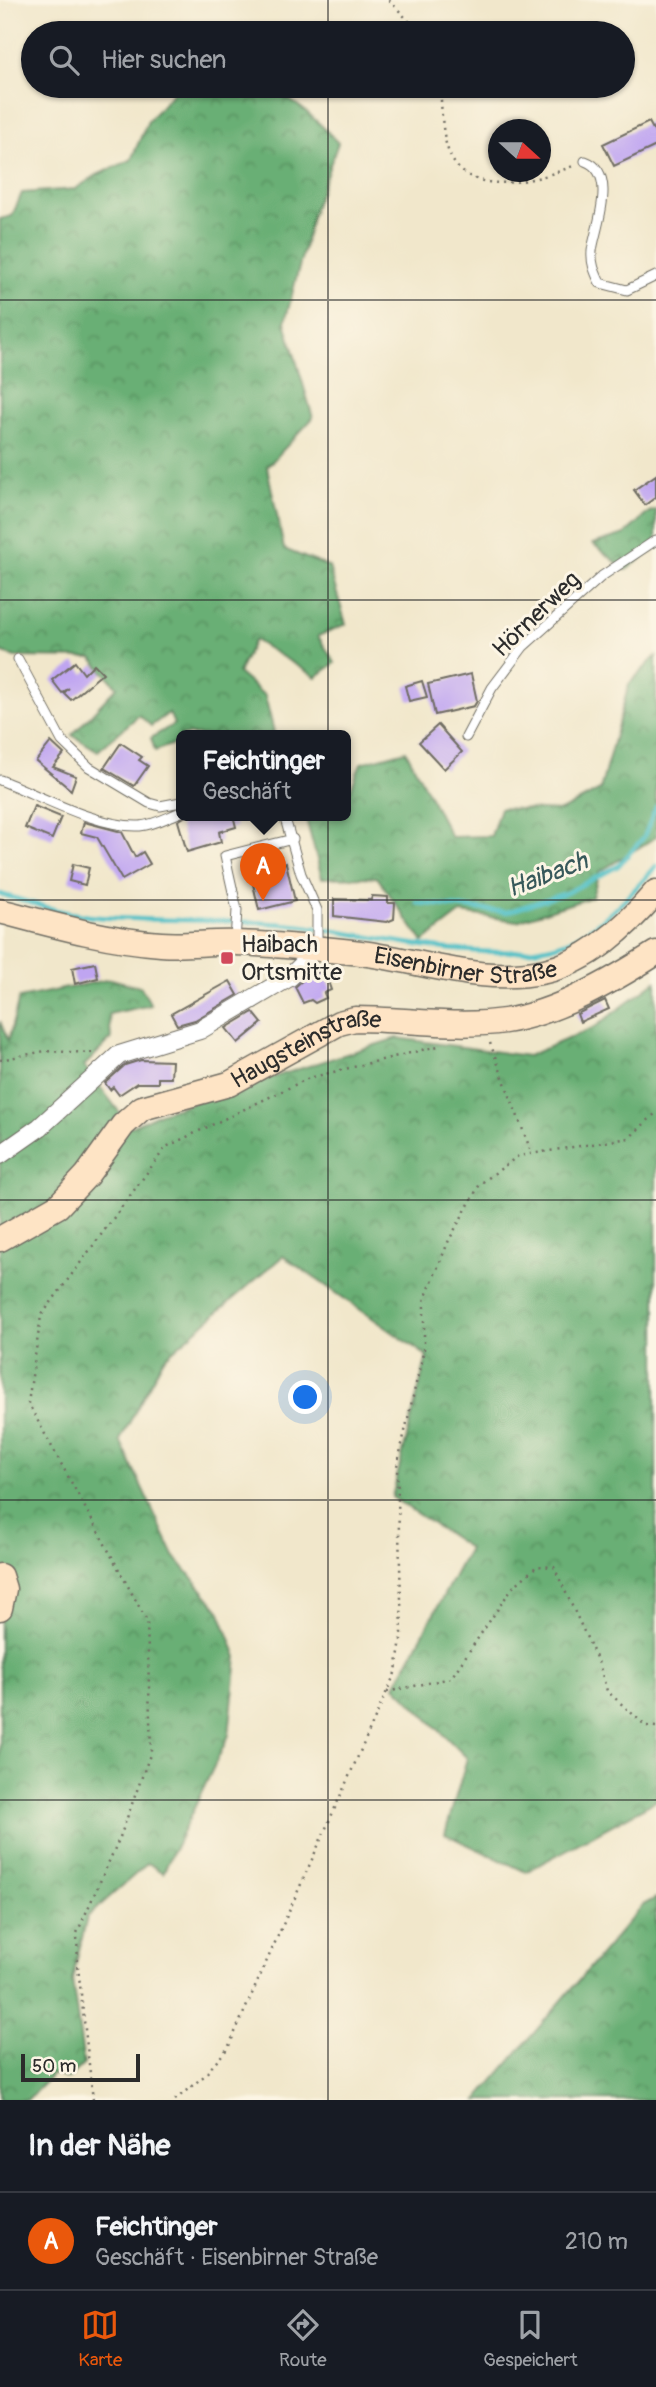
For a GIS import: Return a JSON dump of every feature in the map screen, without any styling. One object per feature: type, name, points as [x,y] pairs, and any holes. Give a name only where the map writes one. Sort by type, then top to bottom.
[{"type":"main road","name":"Eisenbirner Straße","points":[[0,911],[124,941],[164,945],[235,935],[378,955],[478,975],[527,974],[548,971],[592,950],[633,918],[656,892]]},
{"type":"main road","name":"Haugsteinstraße","points":[[0,1239],[58,1206],[87,1175],[123,1125],[142,1108],[229,1084],[339,1023],[355,1019],[472,1023],[526,1017],[564,1002],[656,953]]},
{"type":"main road","points":[[0,1576],[4,1589],[0,1608]]},
{"type":"street","points":[[0,1155],[40,1127],[119,1055],[200,1030],[290,977],[306,961],[314,945]]},
{"type":"lane","points":[[585,161],[594,164],[600,172],[602,221],[592,251],[593,267],[600,283],[627,290],[656,276]]},
{"type":"lane","name":"Hörnerweg","points":[[466,737],[492,688],[523,647],[602,576],[656,540]]},
{"type":"lane","points":[[18,659],[51,725],[75,755],[149,803],[160,806],[176,803]]},
{"type":"lane","points":[[0,779],[78,811],[124,825],[150,824],[176,814]]},
{"type":"lane","points":[[286,821],[301,874],[319,920],[314,945]]},
{"type":"lane","points":[[235,935],[237,910],[225,856],[293,839]]},
{"type":"path","points":[[389,0],[409,21]]},
{"type":"path","points":[[442,98],[449,153],[468,174],[484,180],[524,183],[585,161]]},
{"type":"path","points":[[486,1033],[532,1154]]},
{"type":"path","points":[[93,2100],[77,1933],[120,1837],[151,1752],[147,1621],[28,1403],[41,1315],[166,1147],[309,1078],[448,1043]]},
{"type":"path","points":[[2,1059],[45,1051],[119,1055]]},
{"type":"path","points":[[175,2100],[204,2076],[228,2048],[401,1656],[397,1466],[424,1349],[424,1301],[449,1240],[480,1184],[518,1156],[629,1139],[656,1113]]},
{"type":"path","points":[[387,1692],[451,1678],[512,1588],[537,1566],[554,1567],[599,1664],[607,1691],[646,1726],[656,1727]]},
{"type":"green space","points":[[168,98],[286,98],[318,122],[338,143],[314,209],[285,322],[313,418],[267,467],[284,549],[329,567],[346,624],[318,636],[335,663],[316,677],[254,640],[238,673],[265,696],[274,730],[176,730],[176,743],[155,751],[151,738],[174,724],[169,713],[151,726],[139,715],[98,751],[72,735],[117,687],[92,658],[15,657],[0,652],[0,219],[12,216],[22,193],[75,189],[97,175],[131,160],[148,121]]},
{"type":"green space","points":[[656,510],[656,548],[626,570],[593,544],[625,534],[649,512]]},
{"type":"green space","points":[[656,656],[656,837],[599,872],[592,897],[517,921],[461,913],[423,942],[377,877],[322,878],[307,821],[351,821],[351,789],[361,763],[406,751],[451,837],[491,836],[500,808],[561,811],[600,790],[629,684]]},
{"type":"green space","points":[[111,979],[141,987],[151,1005],[109,1014],[111,1039],[84,1066],[131,1127],[160,1113],[397,1038],[528,1056],[595,1027],[656,981],[656,1801],[526,1872],[445,1834],[467,1758],[395,1686],[469,1548],[392,1497],[427,1356],[283,1256],[164,1358],[120,1440],[174,1556],[219,1610],[237,1657],[229,1735],[163,1873],[148,1863],[87,1917],[72,1980],[84,2064],[68,2079],[53,2074],[27,2100],[0,2100],[0,1021],[8,1041],[19,998]]},
{"type":"green space","points":[[656,1898],[656,2100],[477,2100],[643,1905]]},
{"type":"building","points":[[649,122],[656,135],[656,146],[614,166],[603,144]]},
{"type":"building","points":[[656,475],[656,497],[645,505],[634,490]]},
{"type":"building","points":[[75,662],[84,674],[94,664],[103,673],[71,700],[64,693],[69,688],[62,693],[52,680]]},
{"type":"building","points":[[471,674],[477,701],[474,706],[435,715],[428,684]]},
{"type":"building","points":[[422,681],[427,697],[409,701],[405,686]]},
{"type":"building","points":[[438,725],[462,752],[444,769],[419,742]]},
{"type":"building","points":[[51,742],[64,754],[53,767],[76,776],[71,790],[36,761]]},
{"type":"building","points":[[121,743],[142,757],[139,760],[148,766],[134,786],[104,768]]},
{"type":"building","points":[[34,806],[61,817],[52,839],[25,828]]},
{"type":"building","points":[[178,821],[234,821],[236,827],[219,832],[221,842],[187,852]]},
{"type":"building","points":[[84,822],[122,832],[135,857],[143,852],[150,864],[122,880],[97,837],[81,833]]},
{"type":"building","points":[[286,863],[295,901],[259,910],[250,871]]},
{"type":"building","points":[[73,864],[89,868],[85,885],[69,881]]},
{"type":"building","points":[[372,896],[388,897],[388,903],[395,903],[394,919],[387,922],[334,916],[334,899],[371,900]]},
{"type":"building","points":[[95,963],[98,978],[75,984],[72,968]]},
{"type":"building","points":[[324,970],[331,990],[324,993],[326,998],[315,1003],[311,1000],[303,1003],[295,987],[305,978]]},
{"type":"building","points":[[230,981],[238,995],[195,1020],[177,1025],[171,1014]]},
{"type":"building","points":[[605,1000],[609,1009],[580,1022],[577,1014]]},
{"type":"building","points":[[253,1012],[262,1023],[238,1043],[226,1028]]},
{"type":"building","points":[[141,1060],[172,1061],[171,1078],[158,1078],[158,1083],[137,1083],[119,1095],[113,1087],[110,1090],[105,1083],[125,1065]]},
{"type":"waterway","name":"Haibach","points":[[417,903],[507,912],[566,893],[618,866],[644,837],[656,807]]},
{"type":"waterway","points":[[0,894],[85,916],[284,924],[464,951],[524,951],[552,946],[582,934],[609,914],[656,866]]},
{"type":"place","name":"Feichtinger","points":[[263,901]]},
{"type":"place","name":"Haibach Ortsmitte","points":[[227,958]]}]
